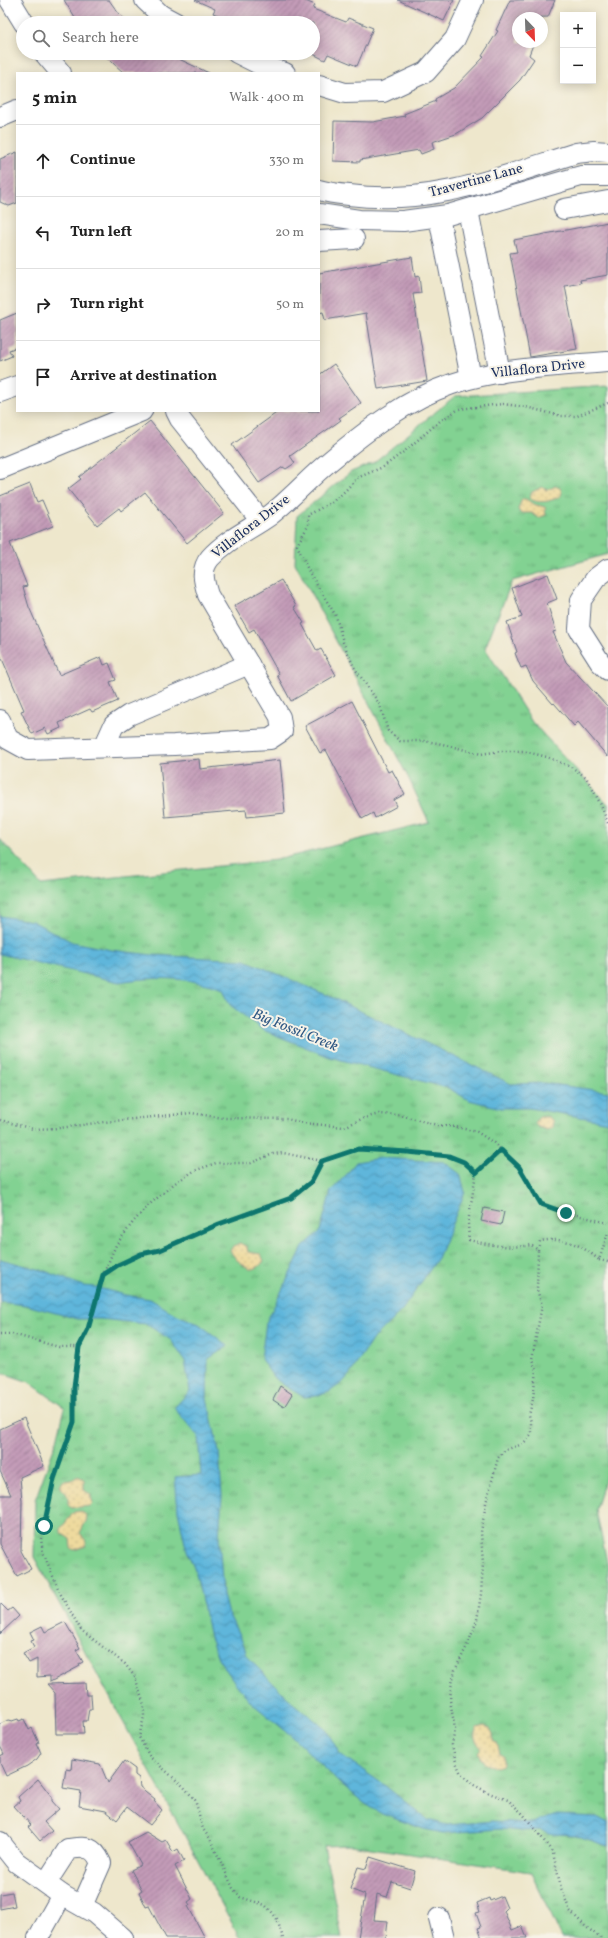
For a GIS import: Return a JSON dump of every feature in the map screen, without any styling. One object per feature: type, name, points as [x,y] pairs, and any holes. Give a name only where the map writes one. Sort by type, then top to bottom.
[{"type":"street","points":[[10,0],[20,16]]},
{"type":"street","points":[[145,0],[161,16]]},
{"type":"street","points":[[320,84],[345,93],[384,92],[426,72],[455,39],[473,0]]},
{"type":"street","points":[[50,60],[60,72]]},
{"type":"street","points":[[251,60],[282,72]]},
{"type":"street","points":[[0,117],[16,110]]},
{"type":"street","name":"Travertine Lane","points":[[320,190],[360,196],[402,198],[444,193],[576,153],[594,151],[608,152]]},
{"type":"street","name":"Travertine Lane","points":[[320,214],[359,220],[403,222],[439,217],[468,210],[581,176],[608,176]]},
{"type":"street","points":[[564,210],[608,201]]},
{"type":"street","points":[[468,210],[500,373]]},
{"type":"street","points":[[439,217],[472,378]]},
{"type":"street","points":[[320,241],[354,239]]},
{"type":"street","points":[[466,349],[494,345]]},
{"type":"street","name":"Villaflora Drive","points":[[0,720],[8,739],[28,750],[270,739],[282,731],[280,717],[208,595],[202,578],[209,559],[230,541],[261,521],[330,461],[388,417],[420,396],[472,378],[500,373],[608,362]]},
{"type":"street","points":[[0,392],[16,386]]},
{"type":"street","points":[[0,469],[140,412]]},
{"type":"street","points":[[176,412],[180,419],[261,521]]},
{"type":"street","points":[[608,569],[596,578],[581,600],[579,629],[600,662],[608,670]]},
{"type":"street","points":[[104,747],[114,725],[128,715],[249,664]]},
{"type":"street","points":[[0,1842],[16,1862],[62,1894],[94,1913],[124,1938]]},
{"type":"street","points":[[46,1883],[68,1849],[86,1847],[96,1852],[101,1863],[82,1906]]},
{"type":"street","points":[[38,1938],[62,1894]]},
{"type":"street","points":[[439,1918],[444,1938]]},
{"type":"path","points":[[608,403],[578,416],[561,416],[526,407],[503,404],[459,409],[440,421],[383,467],[357,478],[332,502],[308,515],[308,526],[297,545],[309,572],[336,616],[343,642],[354,667],[380,705],[388,731],[400,741],[431,742],[481,754],[501,751],[523,751],[547,757],[565,764],[586,776],[600,803],[608,823]]},
{"type":"path","points":[[0,1120],[33,1129],[60,1128],[191,1113],[224,1118],[287,1119],[303,1123],[344,1127],[364,1118],[379,1114],[400,1115],[437,1125],[456,1126],[477,1132],[494,1143],[519,1167],[541,1204],[553,1209],[608,1223]]},
{"type":"path","points":[[283,1938],[277,1920],[265,1905],[240,1897],[233,1888],[203,1829],[195,1800],[179,1782],[150,1757],[146,1751],[139,1737],[144,1717],[144,1705],[135,1677],[125,1664],[81,1630],[60,1594],[43,1552],[41,1539],[54,1479],[74,1422],[74,1387],[79,1347],[88,1329],[103,1275],[116,1245],[134,1221],[150,1204],[176,1183],[194,1171],[216,1163],[251,1163],[273,1154],[283,1153],[322,1161],[358,1149],[449,1156],[464,1162],[476,1173]]},
{"type":"path","points":[[501,1150],[476,1173],[468,1223],[469,1240],[508,1246],[521,1247],[531,1245],[538,1250]]},
{"type":"path","points":[[103,1275],[118,1265],[141,1254],[160,1250],[219,1224],[291,1198],[311,1182],[322,1161]]},
{"type":"path","points":[[599,1260],[608,1233]]},
{"type":"path","points":[[601,1938],[586,1927],[570,1911],[561,1888],[553,1853],[523,1814],[508,1800],[479,1788],[461,1774],[456,1762],[452,1745],[455,1729],[450,1700],[455,1670],[468,1644],[477,1620],[481,1594],[483,1564],[481,1532],[486,1503],[498,1458],[505,1450],[524,1444],[531,1435],[531,1422],[528,1415],[533,1399],[536,1370],[532,1359],[542,1305],[537,1290],[538,1250],[540,1241],[553,1239],[570,1241],[590,1252],[599,1260],[608,1262]]},
{"type":"path","points":[[0,1334],[12,1334],[59,1347],[79,1347]]},
{"type":"green space","points":[[608,386],[608,554],[512,581],[485,648],[532,722],[608,804],[608,1469],[596,1510],[608,1567],[608,1938],[562,1938],[531,1872],[351,1845],[324,1846],[342,1938],[240,1938],[34,1557],[35,1500],[57,1440],[65,1408],[29,1382],[0,1372],[0,839],[41,885],[276,860],[429,822],[408,777],[295,563],[297,516],[351,472],[373,463],[455,396]]},
{"type":"sand","points":[[556,486],[560,488],[562,493],[560,497],[541,502],[529,498],[532,492],[542,487],[547,490]]},
{"type":"sand","points":[[522,499],[526,499],[533,504],[545,507],[546,515],[538,518],[532,513],[520,513],[518,509]]},
{"type":"sand","points":[[539,1117],[548,1117],[553,1121],[552,1128],[547,1130],[538,1127],[535,1123]]},
{"type":"sand","points":[[240,1243],[247,1247],[248,1252],[261,1254],[264,1261],[256,1268],[249,1269],[237,1260],[230,1251],[233,1246]]},
{"type":"sand","points":[[78,1476],[84,1479],[84,1490],[90,1494],[93,1503],[90,1506],[72,1508],[68,1505],[68,1497],[60,1486],[63,1481],[72,1480]]},
{"type":"sand","points":[[80,1511],[85,1514],[87,1519],[80,1533],[86,1541],[86,1546],[74,1550],[71,1548],[70,1539],[61,1533],[61,1528],[74,1512]]},
{"type":"sand","points":[[484,1726],[490,1728],[493,1734],[493,1741],[497,1743],[500,1753],[503,1755],[503,1765],[497,1767],[487,1764],[482,1761],[479,1756],[478,1752],[481,1748],[476,1741],[475,1734],[477,1728]]},
{"type":"water","name":"Big Fossil Creek","points":[[0,916],[32,921],[72,942],[111,950],[152,955],[245,960],[331,997],[511,1084],[544,1083],[608,1092],[608,1122],[530,1108],[501,1108],[469,1100],[448,1088],[330,1057],[263,1030],[230,1005],[223,989],[210,985],[184,980],[158,978],[119,982],[0,954]]},
{"type":"water","points":[[381,1158],[444,1162],[460,1174],[465,1192],[438,1258],[402,1310],[372,1340],[350,1374],[342,1383],[329,1392],[316,1396],[304,1397],[274,1378],[261,1359],[266,1323],[303,1247],[320,1231],[331,1191],[356,1162]]},
{"type":"water","points":[[0,1259],[45,1271],[83,1286],[95,1287],[125,1295],[150,1299],[175,1314],[199,1324],[228,1346],[208,1359],[207,1398],[219,1452],[222,1496],[219,1537],[223,1595],[227,1611],[243,1643],[248,1658],[295,1705],[325,1728],[340,1754],[384,1785],[428,1820],[447,1825],[492,1821],[532,1823],[557,1815],[597,1817],[608,1823],[608,1846],[575,1835],[553,1834],[540,1830],[522,1831],[500,1829],[443,1833],[424,1829],[382,1814],[364,1803],[339,1782],[293,1737],[253,1704],[236,1684],[218,1658],[210,1637],[196,1573],[186,1548],[178,1511],[175,1477],[201,1475],[198,1436],[174,1408],[190,1391],[185,1361],[171,1340],[146,1324],[101,1319],[78,1319],[26,1305],[0,1302]]},
{"type":"building","points":[[64,0],[109,0],[121,16],[74,16]]},
{"type":"building","points":[[195,0],[303,0],[315,5],[313,9],[346,22],[348,18],[373,28],[357,66],[328,54],[325,60],[320,58],[320,16],[220,16],[213,13],[215,9]]},
{"type":"building","points":[[398,0],[454,0],[444,21]]},
{"type":"building","points":[[510,0],[555,0],[548,17],[548,12],[512,12],[512,48],[532,48],[529,55],[534,59],[520,80],[482,118],[456,134],[432,142],[434,149],[421,154],[419,150],[360,160],[360,162],[333,161],[334,121],[373,122],[405,116],[404,114],[436,101],[435,99],[454,88],[484,57],[482,56],[498,31],[496,30]]},
{"type":"building","points":[[110,60],[181,60],[207,72],[123,72]]},
{"type":"building","points":[[16,152],[16,203],[9,206],[0,202],[0,159]]},
{"type":"building","points":[[608,222],[608,275],[580,280],[581,283],[565,286],[577,349],[530,357],[510,253],[517,252],[514,240]]},
{"type":"building","points":[[412,257],[415,277],[419,276],[421,293],[413,294],[427,381],[378,389],[366,313],[325,320],[323,312],[320,313],[320,273]]},
{"type":"building","points":[[16,313],[16,347],[9,350],[12,356],[0,361],[0,320]]},
{"type":"building","points":[[334,364],[361,403],[339,418],[341,420],[290,456],[295,463],[286,469],[283,467],[259,483],[232,445],[278,412],[320,412],[320,374]]},
{"type":"building","points":[[150,421],[224,513],[187,543],[145,492],[121,511],[119,508],[97,525],[68,489],[81,479],[79,477]]},
{"type":"building","points":[[30,484],[37,502],[42,500],[53,526],[10,543],[27,586],[23,587],[29,607],[59,675],[101,657],[104,665],[109,663],[116,680],[110,682],[118,701],[92,712],[90,709],[59,723],[61,728],[48,734],[45,728],[32,734],[21,711],[24,710],[0,654],[0,496]]},
{"type":"building","points":[[548,574],[557,599],[547,603],[556,631],[553,632],[566,662],[608,707],[608,757],[578,722],[574,726],[554,703],[553,704],[533,681],[526,666],[521,668],[515,653],[517,652],[507,622],[522,617],[512,588]]},
{"type":"building","points":[[281,580],[296,606],[294,607],[304,623],[302,624],[317,651],[321,649],[336,675],[291,701],[277,675],[279,674],[254,629],[249,632],[234,606]]},
{"type":"building","points":[[352,701],[388,772],[392,770],[405,794],[394,800],[397,806],[375,818],[373,813],[362,819],[326,750],[320,753],[305,726]]},
{"type":"building","points":[[199,759],[200,769],[280,760],[285,813],[247,817],[246,810],[165,817],[160,763]]},
{"type":"building","points":[[484,1208],[504,1212],[501,1225],[481,1221]]},
{"type":"building","points":[[280,1386],[292,1394],[284,1407],[273,1400]]},
{"type":"building","points":[[24,1418],[44,1466],[20,1477],[22,1501],[21,1551],[31,1569],[17,1576],[0,1544],[0,1495],[11,1495],[0,1471],[0,1429]]},
{"type":"building","points":[[0,1603],[8,1611],[12,1608],[19,1616],[0,1634]]},
{"type":"building","points":[[65,1622],[80,1648],[76,1650],[83,1662],[79,1664],[80,1666],[50,1682],[50,1676],[37,1677],[37,1659],[29,1663],[23,1653],[34,1647],[31,1641],[34,1640],[30,1632],[42,1626],[45,1632]]},
{"type":"building","points":[[85,1683],[86,1695],[91,1695],[92,1709],[89,1709],[87,1721],[83,1721],[84,1734],[56,1734],[55,1693],[47,1684]]},
{"type":"building","points":[[18,1719],[19,1721],[24,1719],[29,1730],[32,1728],[39,1743],[37,1744],[41,1753],[37,1759],[27,1766],[6,1776],[0,1763],[0,1756],[4,1754],[0,1746],[0,1724],[8,1720],[12,1721]]},
{"type":"building","points":[[72,1759],[100,1764],[108,1783],[124,1761],[135,1769],[135,1775],[139,1778],[140,1787],[155,1799],[154,1801],[162,1810],[150,1825],[127,1807],[117,1820],[106,1811],[79,1806],[81,1791],[63,1788],[66,1769],[71,1770]]},
{"type":"building","points":[[38,1779],[59,1809],[44,1822],[52,1831],[40,1841],[28,1827],[31,1825],[14,1806],[20,1801],[18,1797]]},
{"type":"building","points":[[146,1832],[162,1842],[166,1840],[173,1852],[178,1849],[184,1861],[175,1866],[192,1899],[188,1902],[190,1905],[188,1906],[205,1938],[166,1938],[149,1906],[146,1907],[139,1892],[142,1890],[131,1870],[141,1865],[128,1842]]},
{"type":"building","points":[[370,1857],[415,1871],[410,1888],[392,1882],[387,1897],[377,1894],[374,1920],[388,1921],[386,1938],[358,1938],[365,1895],[350,1889],[358,1867],[366,1869]]},
{"type":"building","points":[[12,1892],[15,1906],[0,1909],[0,1894]]},
{"type":"building","points":[[502,1896],[507,1908],[504,1911],[512,1930],[522,1926],[527,1938],[482,1938],[478,1928],[481,1927],[476,1913],[480,1912],[477,1903],[489,1898],[490,1901]]},
{"type":"route","points":[[44,1526],[54,1479],[66,1441],[74,1422],[74,1387],[79,1347],[88,1329],[103,1275],[118,1265],[141,1254],[160,1250],[219,1224],[291,1198],[311,1182],[322,1161],[358,1149],[449,1156],[464,1162],[476,1173],[490,1162],[501,1150],[519,1167],[528,1181],[533,1193],[541,1204],[566,1213]]}]
